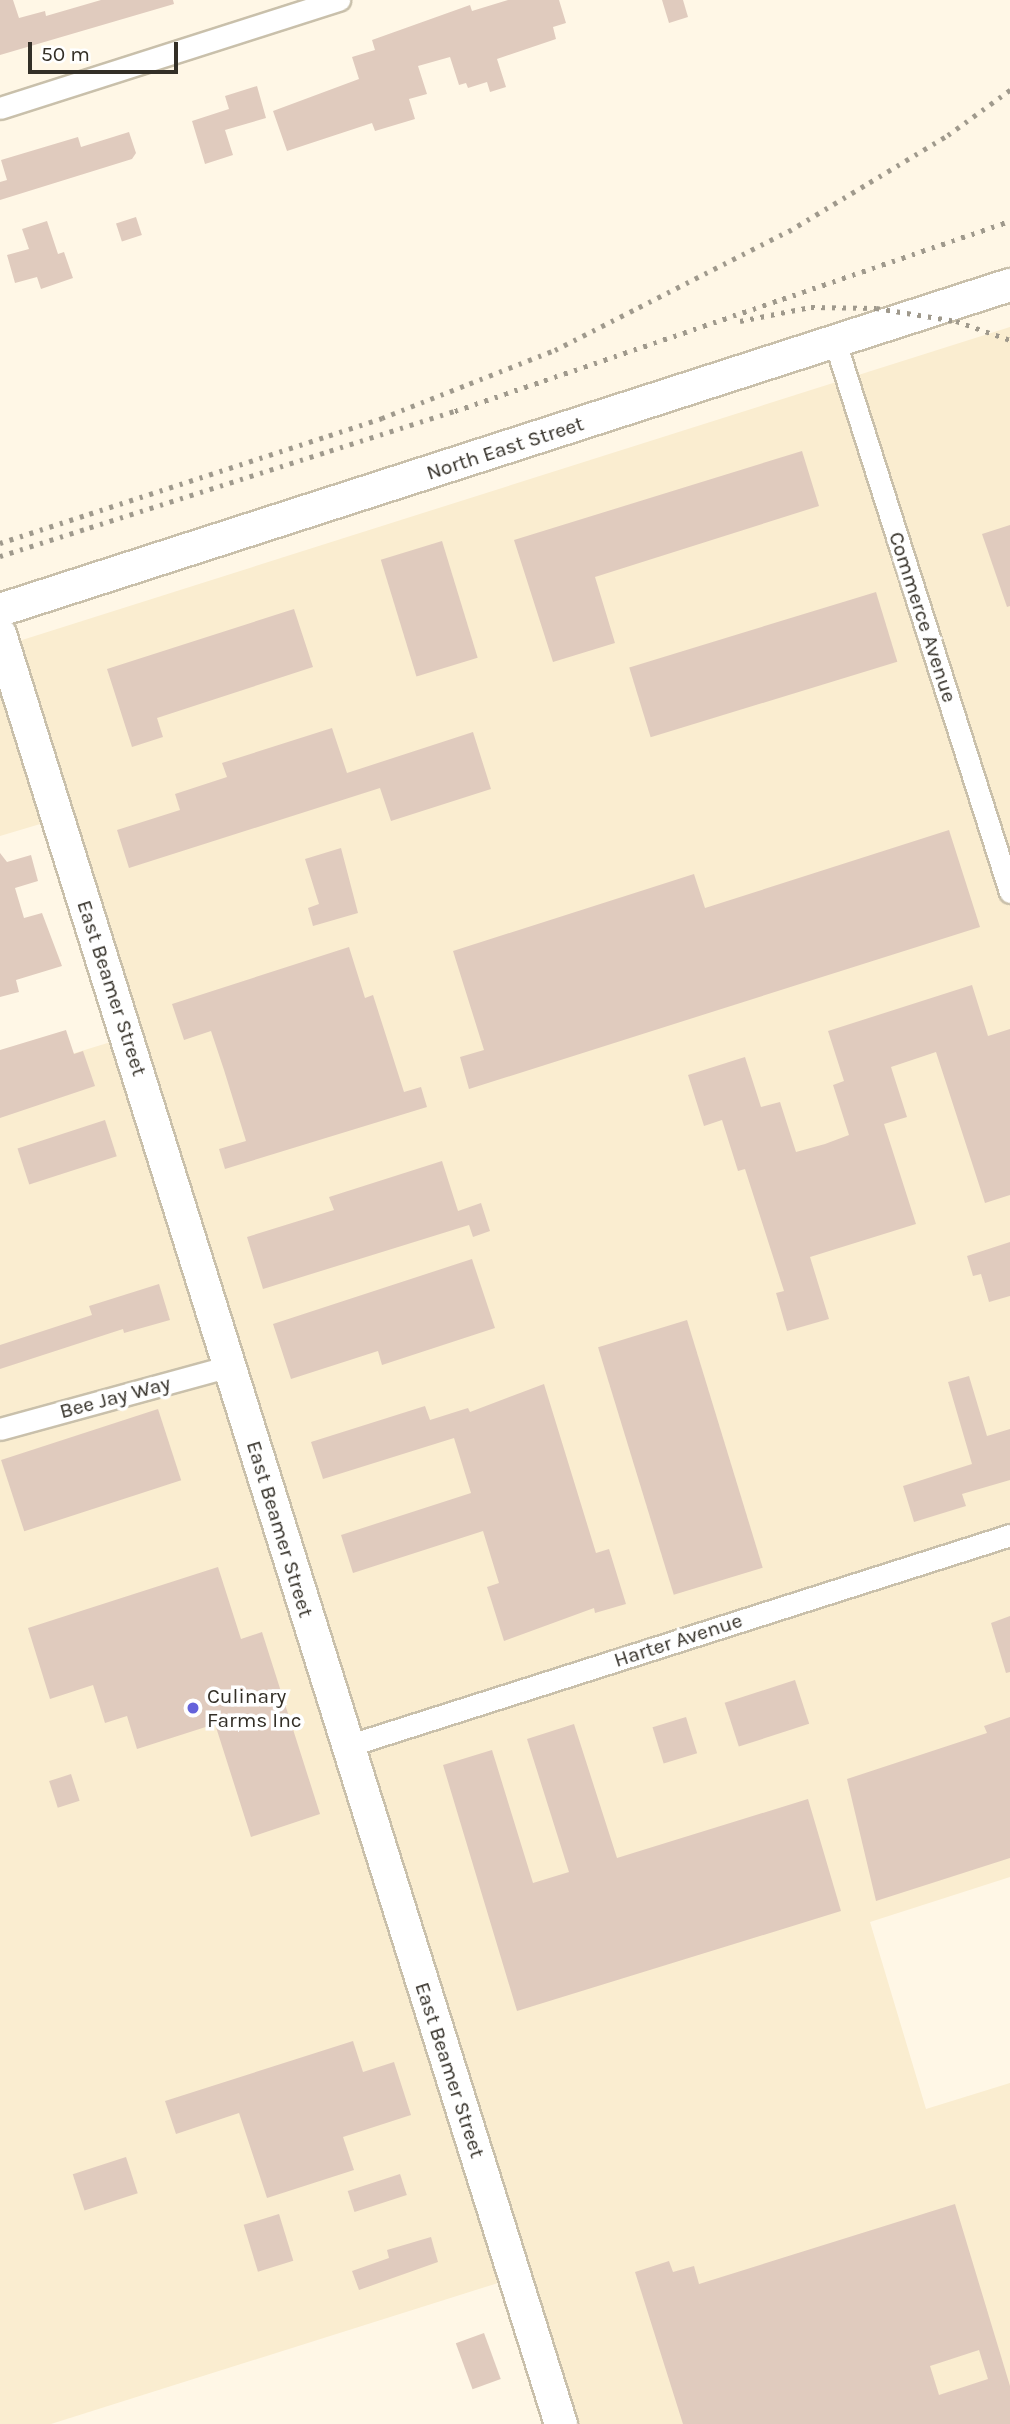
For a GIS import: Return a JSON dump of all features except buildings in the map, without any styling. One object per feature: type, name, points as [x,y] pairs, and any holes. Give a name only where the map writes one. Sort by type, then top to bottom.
[{"type":"street","points":[[0,108],[339,0]]},
{"type":"street","name":"North East Street","points":[[0,610],[1010,285]]},
{"type":"street","name":"Commerce Avenue","points":[[835,342],[1010,892]]},
{"type":"street","name":"East Beamer Street","points":[[0,634],[561,2424]]},
{"type":"street","name":"Bee Jay Way","points":[[0,1429],[230,1366]]},
{"type":"street","name":"Harter Avenue","points":[[347,1746],[1010,1535]]},
{"type":"shaded area","points":[[1010,327],[1010,1877],[870,1922],[926,2109],[1010,2083],[1010,2424],[563,2424],[517,2277],[51,2424],[0,2424],[0,1076],[127,1037],[57,819],[0,836],[0,647]]},
{"type":"railway","points":[[0,543],[382,418],[555,350],[789,231],[948,135],[1010,90]]},
{"type":"railway","points":[[0,556],[455,411],[1010,221]]},
{"type":"railway","points":[[740,321],[811,307],[876,308],[956,321],[1010,340]]},
{"type":"place","name":"Culinary Farms Inc","points":[[193,1708]]}]
